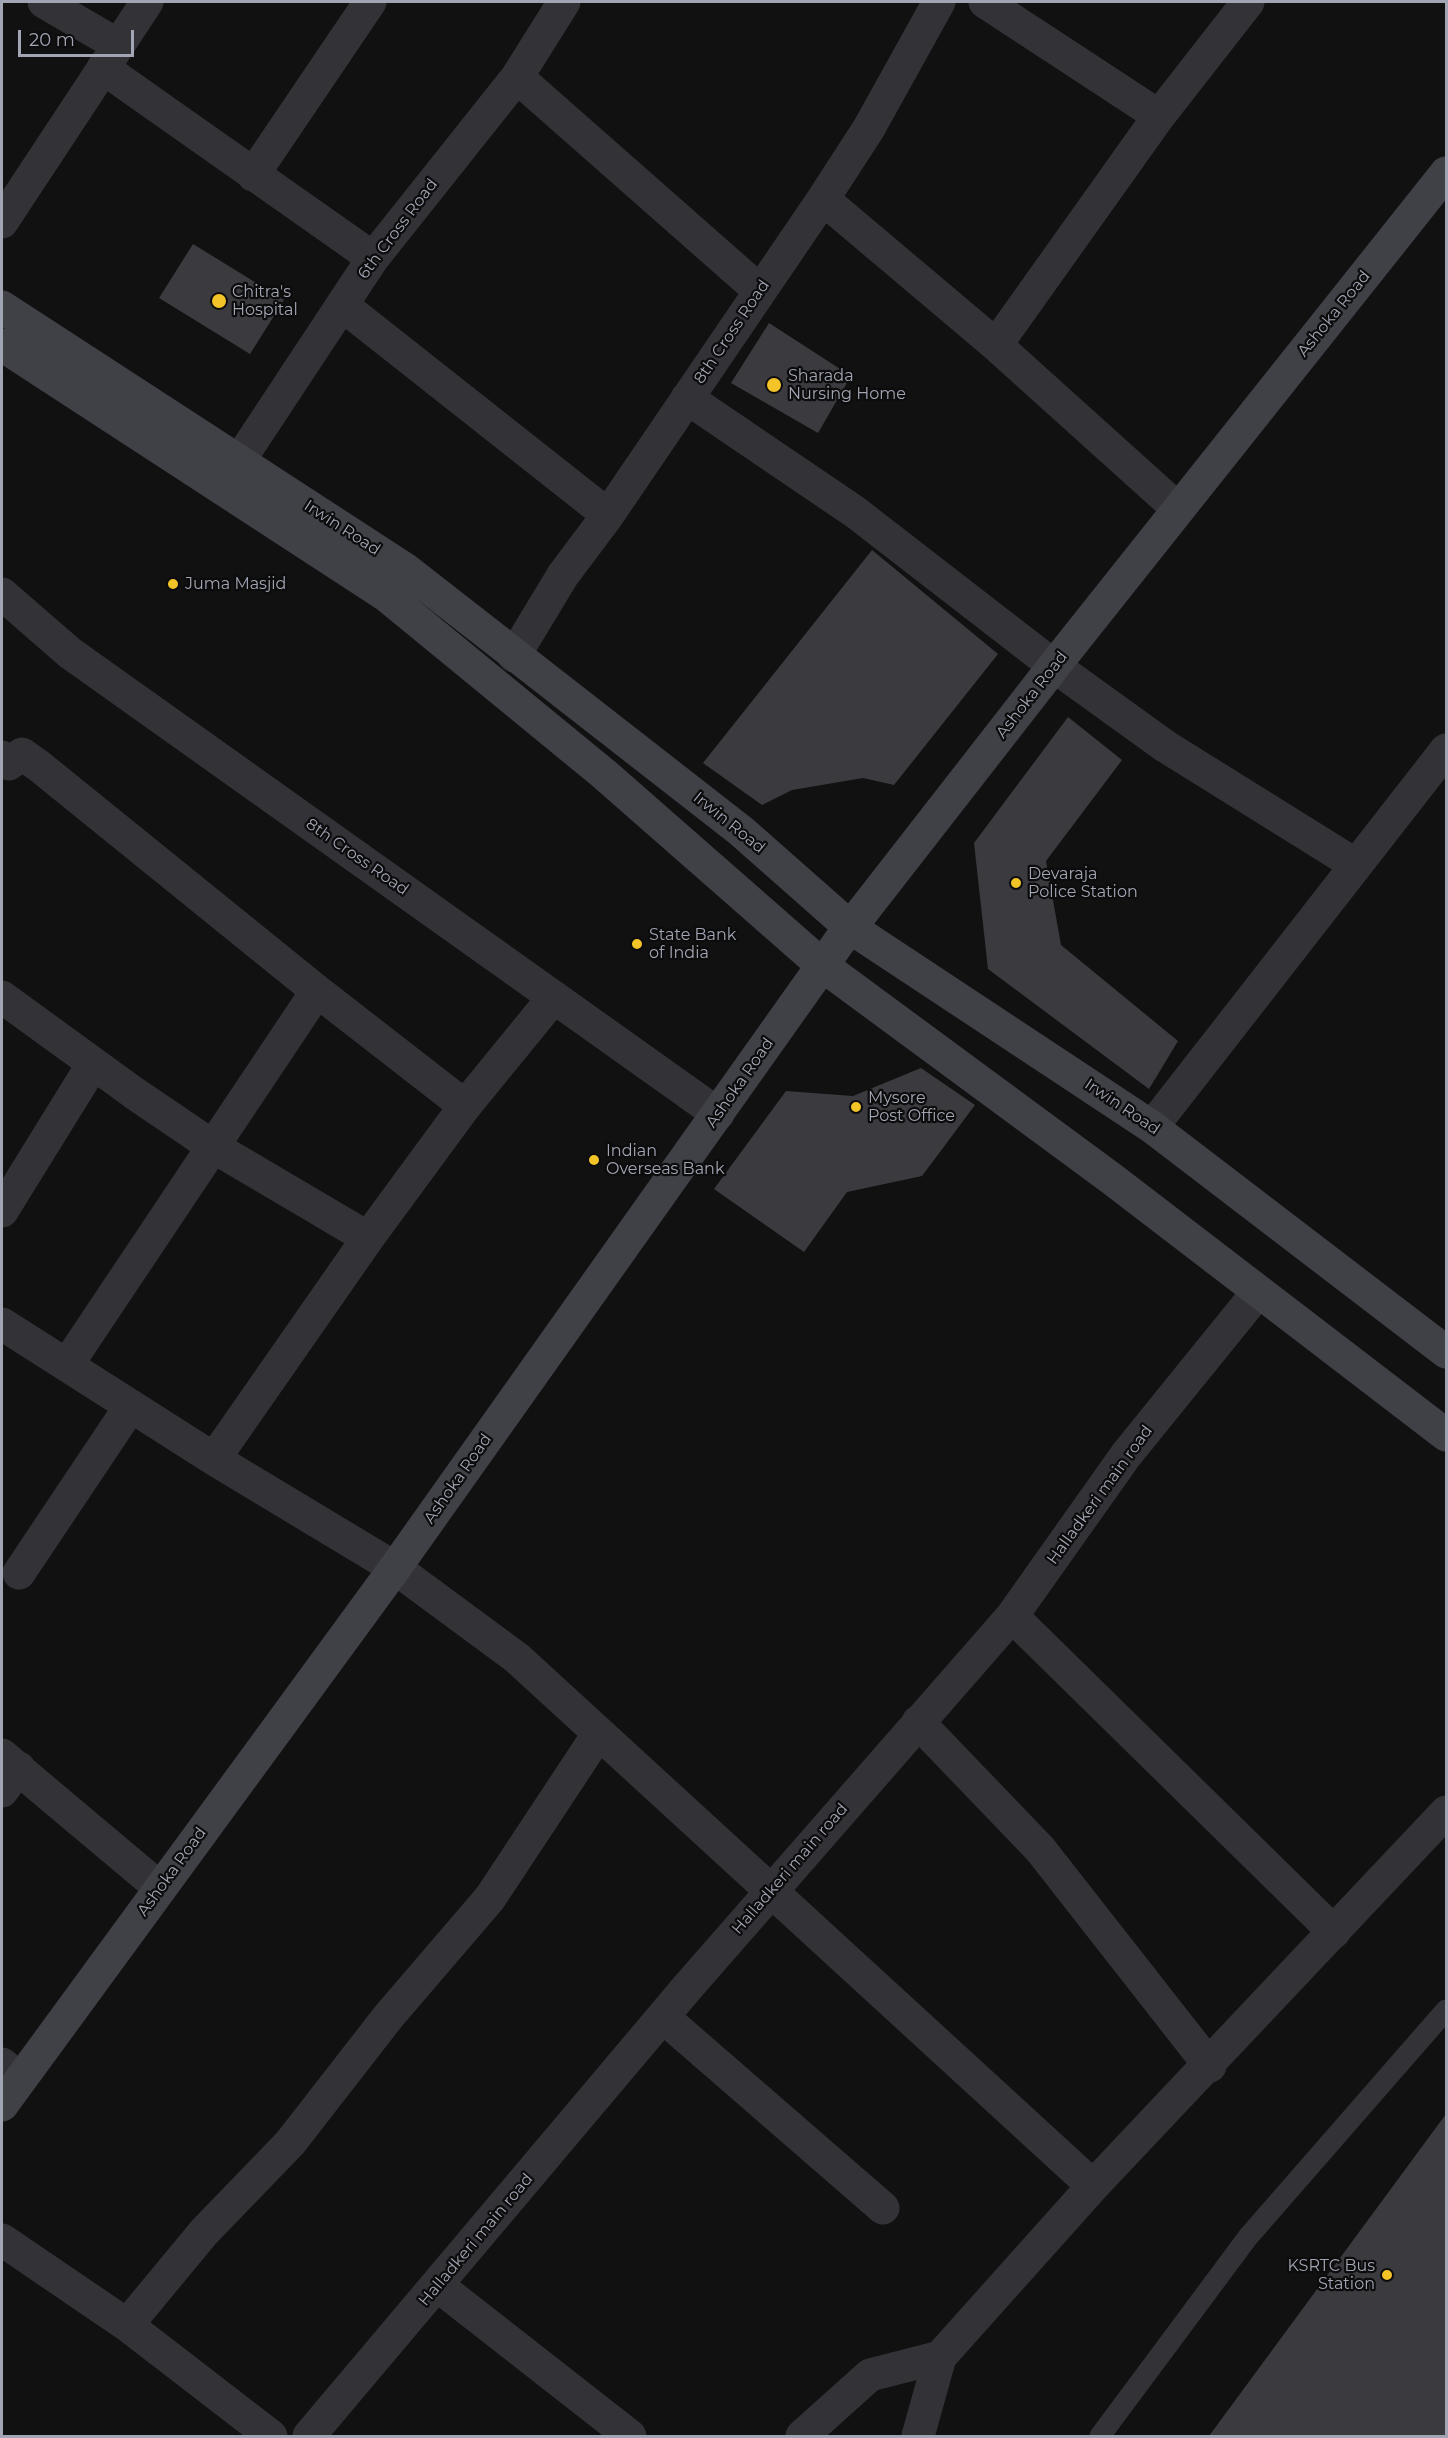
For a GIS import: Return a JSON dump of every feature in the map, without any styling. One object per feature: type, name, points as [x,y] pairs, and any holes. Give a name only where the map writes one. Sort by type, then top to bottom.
[{"type":"main road","name":"Ashoka Road","points":[[2,2105],[11,2071],[160,1888],[395,1568],[851,928],[1054,666],[1446,173]]},
{"type":"main road","name":"Irwin Road","points":[[2,307],[405,569],[514,657],[741,831],[851,928],[1152,1127],[1446,1352]]},
{"type":"main road","points":[[2,345],[387,596],[604,774],[823,966],[1112,1179],[1446,1435]]},
{"type":"street","points":[[44,2],[253,175],[373,258]]},
{"type":"street","points":[[2,222],[147,2]]},
{"type":"street","name":"6th Cross Road","points":[[239,461],[373,258],[518,77],[564,2]]},
{"type":"street","name":"8th Cross Road","points":[[514,657],[563,575],[608,515],[823,199],[869,128],[939,2]]},
{"type":"street","points":[[985,2],[1159,116]]},
{"type":"street","points":[[996,345],[1159,116],[1248,2]]},
{"type":"street","points":[[253,175],[363,4]]},
{"type":"street","points":[[518,77],[760,291]]},
{"type":"street","points":[[823,199],[996,345],[1178,509]]},
{"type":"street","points":[[342,305],[608,515]]},
{"type":"street","points":[[687,398],[855,512],[1054,666],[1165,746],[1356,865]]},
{"type":"street","name":"8th Cross Road","points":[[2,594],[70,653],[718,1114]]},
{"type":"street","points":[[1152,1127],[1446,750]]},
{"type":"street","points":[[2,757],[9,764],[22,754],[39,766],[316,991],[465,1106]]},
{"type":"street","points":[[67,1365],[316,991]]},
{"type":"street","points":[[2,997],[93,1064],[212,1146],[368,1238]]},
{"type":"street","points":[[214,1459],[368,1238],[465,1106],[554,997]]},
{"type":"street","points":[[2,1211],[93,1064]]},
{"type":"street","name":"Halladkeri main road","points":[[309,2436],[771,1891],[1012,1616],[1126,1455],[1258,1292]]},
{"type":"street","points":[[2,1324],[130,1407],[395,1568],[517,1658],[1092,2186]]},
{"type":"street","points":[[19,1573],[130,1407]]},
{"type":"street","points":[[1012,1616],[1334,1932]]},
{"type":"street","points":[[918,1722],[1040,1849],[1209,2066]]},
{"type":"street","points":[[127,2325],[204,2232],[290,2143],[388,2017],[490,1898],[599,1733]]},
{"type":"street","points":[[7,1771],[160,1888]]},
{"type":"street","points":[[918,2436],[940,2357],[1092,2186],[1209,2066],[1446,1812]]},
{"type":"street","points":[[663,2017],[883,2208]]},
{"type":"street","points":[[2,2240],[127,2325],[271,2436]]},
{"type":"street","points":[[437,2285],[630,2436]]},
{"type":"street","points":[[802,2436],[870,2375],[940,2357]]},
{"type":"lane","points":[[1100,2436],[1248,2237],[1446,2010]]},
{"type":"building","points":[[193,244],[284,300],[250,354],[159,298]]},
{"type":"building","points":[[769,323],[851,376],[818,433],[731,383]]},
{"type":"building","points":[[872,550],[998,654],[894,785],[863,778],[792,790],[762,805],[703,763]]},
{"type":"building","points":[[1068,717],[1122,760],[1046,861],[1061,945],[1178,1041],[1149,1089],[988,969],[974,843]]},
{"type":"building","points":[[921,1068],[975,1105],[922,1176],[847,1192],[804,1252],[714,1189],[786,1091],[853,1096]]},
{"type":"building","name":"KSRTC Bus Station","points":[[1446,2114],[1446,2436],[1209,2436]]},
{"type":"place","name":"Chitra's Hospital","points":[[219,301]]},
{"type":"place","name":"Sharada Nursing Home","points":[[774,385]]},
{"type":"place","name":"Juma Masjid","points":[[173,584]]},
{"type":"place","name":"Devaraja Police Station","points":[[1016,883]]},
{"type":"place","name":"State Bank of India","points":[[637,944]]},
{"type":"place","name":"Mysore Post Office","points":[[856,1107]]},
{"type":"place","name":"Indian Overseas Bank","points":[[594,1160]]},
{"type":"place","name":"KSRTC Bus Station","points":[[1387,2275]]}]
